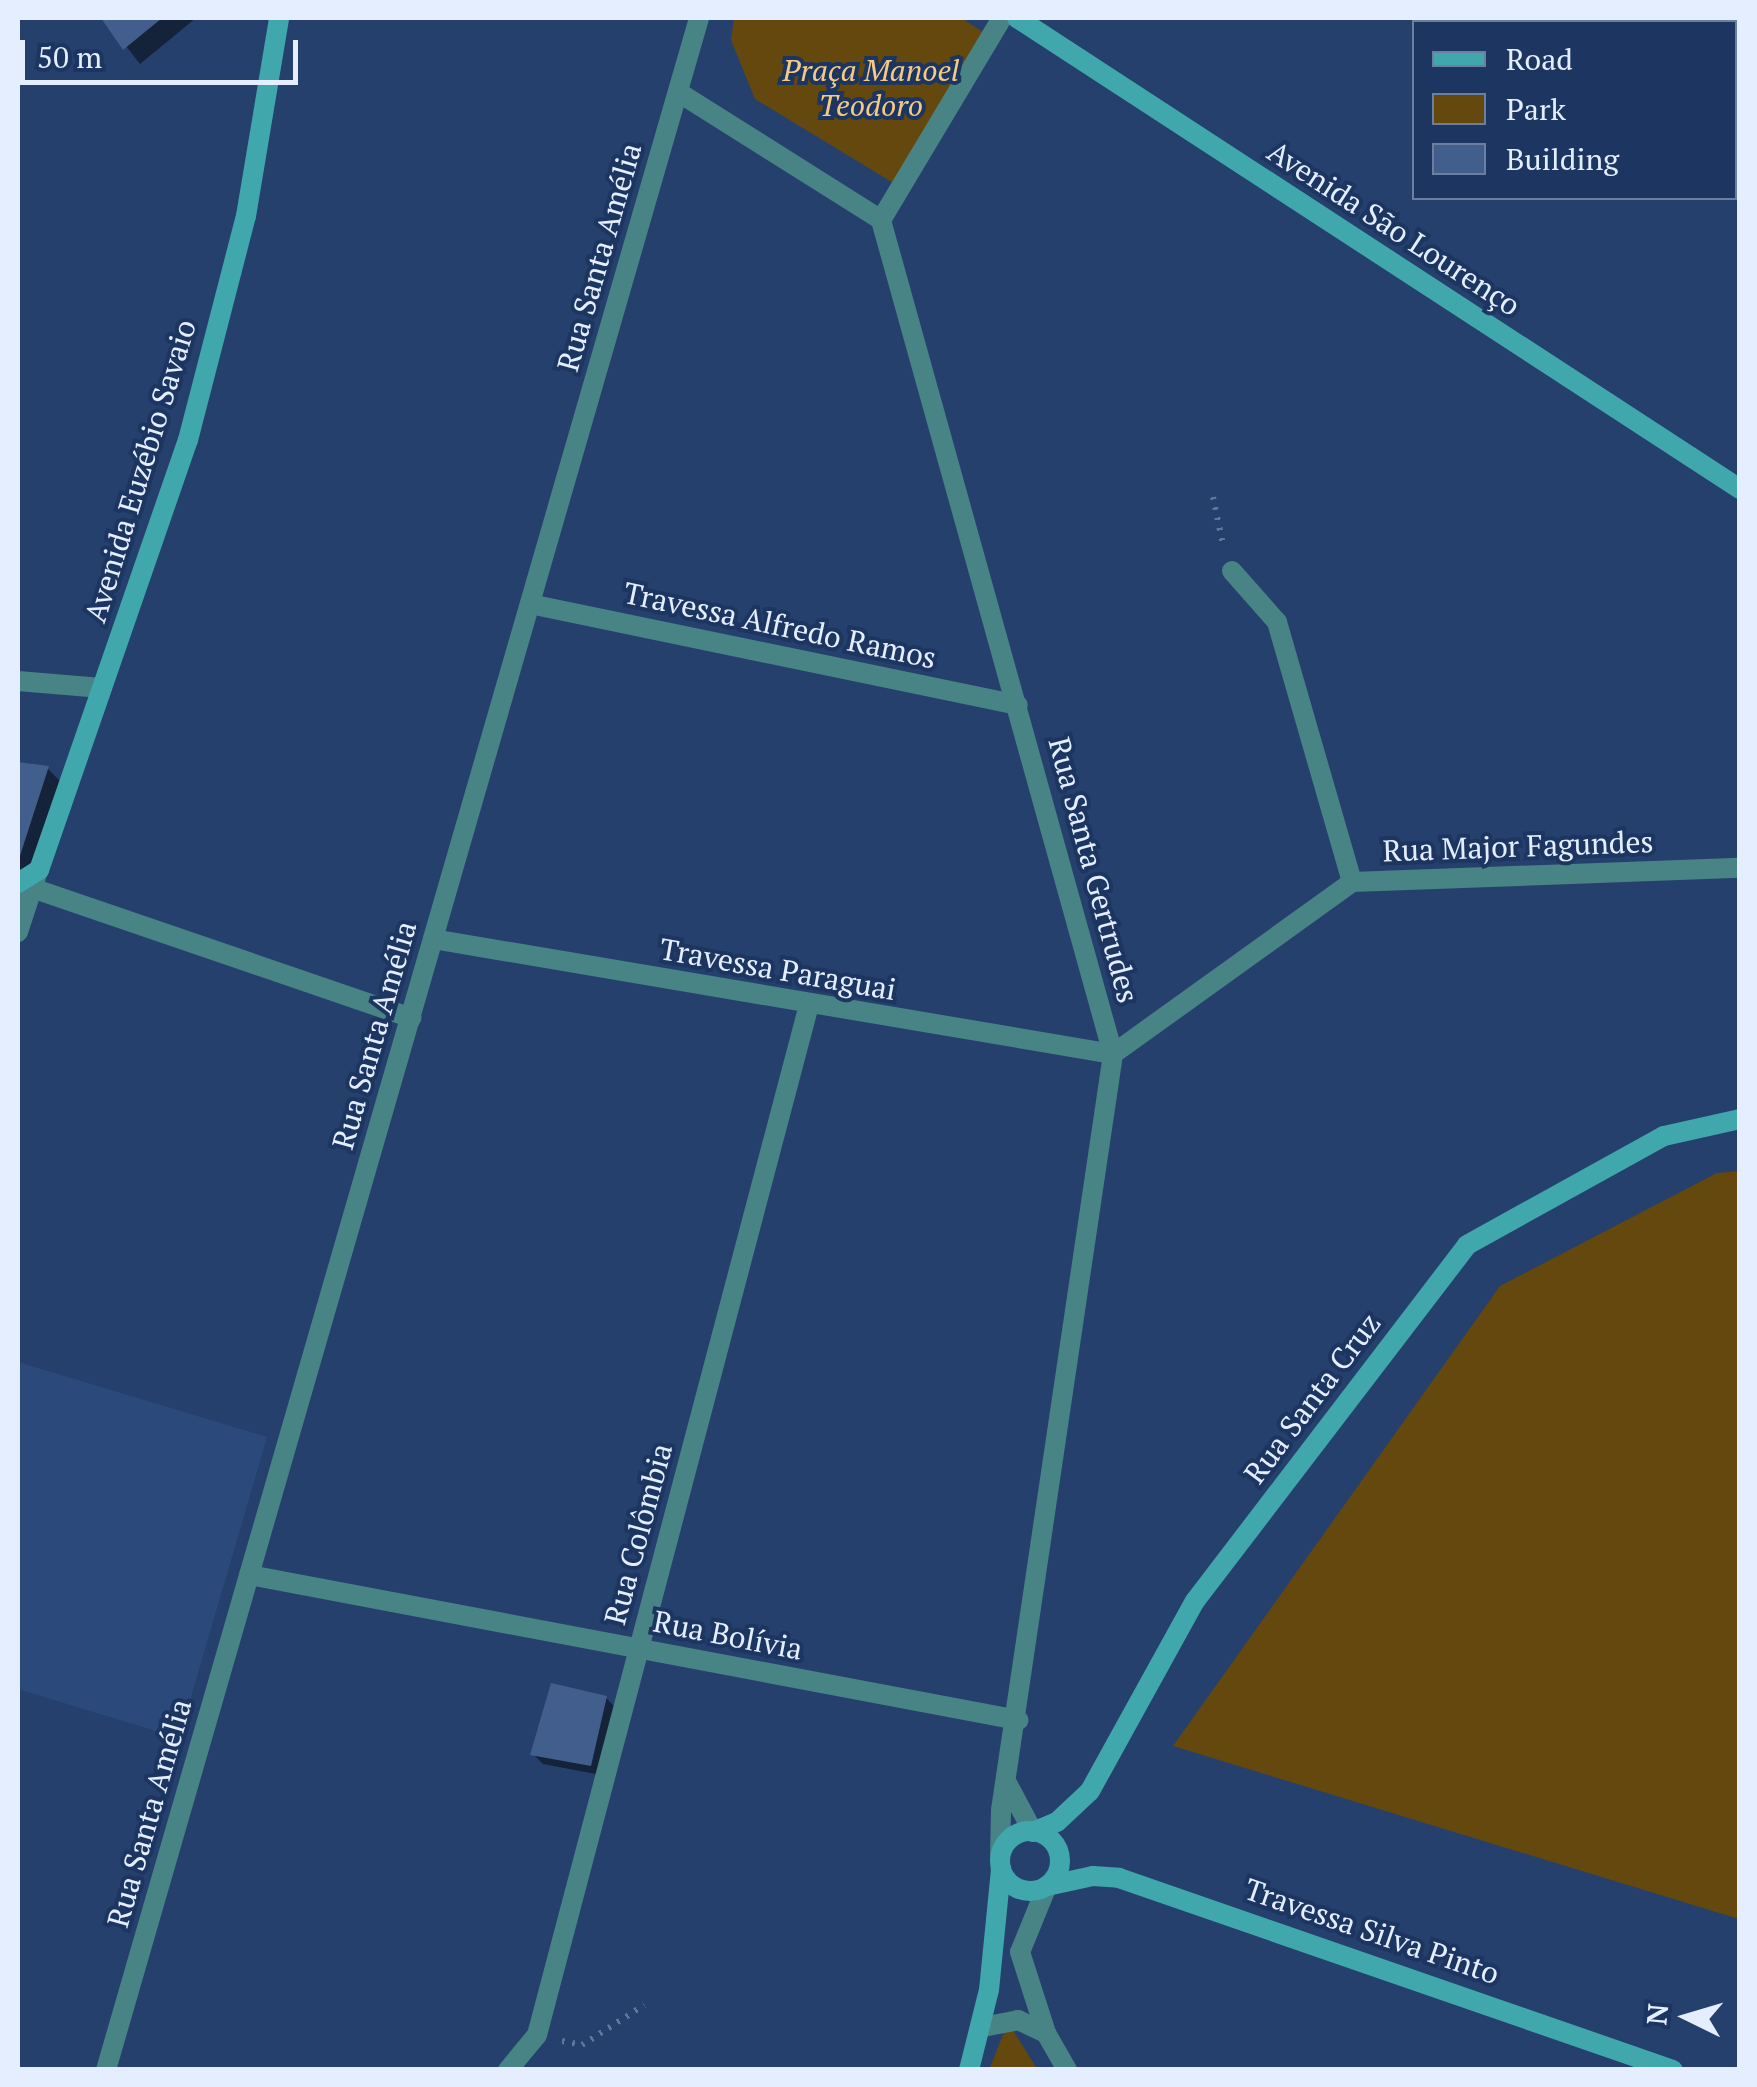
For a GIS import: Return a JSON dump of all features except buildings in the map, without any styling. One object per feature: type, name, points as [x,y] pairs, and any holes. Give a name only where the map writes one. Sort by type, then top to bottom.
[{"type":"street","name":"Avenida Euzébio Savaio","points":[[18,932],[29,880],[102,688],[193,422],[246,216],[279,18]]},
{"type":"street","name":"Rua Santa Amélia","points":[[106,2070],[700,18]]},
{"type":"street","points":[[678,92],[881,220],[1002,18]]},
{"type":"street","name":"Avenida São Lourenço","points":[[1017,18],[1737,482]]},
{"type":"street","name":"Rua Santa Gertrudes","points":[[881,220],[1113,1054],[1008,1784],[1000,1864]]},
{"type":"street","points":[[1232,571],[1277,622],[1352,882]]},
{"type":"street","name":"Travessa Alfredo Ramos","points":[[530,604],[1018,706]]},
{"type":"street","points":[[18,681],[102,688]]},
{"type":"street","name":"Rua Major Fagundes","points":[[1113,1054],[1352,882],[1740,868]]},
{"type":"street","points":[[29,880],[411,1018]]},
{"type":"street","name":"Travessa Paraguai","points":[[433,939],[1113,1054]]},
{"type":"street","name":"Rua Colômbia","points":[[508,2070],[537,2035],[809,1005]]},
{"type":"street","name":"Rua Santa Cruz","points":[[1034,1832],[1057,1822],[1090,1791],[1195,1602],[1467,1245],[1664,1136],[1740,1119]]},
{"type":"street","name":"Rua Bolívia","points":[[249,1576],[1018,1720]]},
{"type":"street","points":[[1008,1784],[1015,1808],[1034,1832],[1059,1853],[1060,1865],[1047,1886],[1020,1952],[1046,2033],[1067,2070]]},
{"type":"street","points":[[969,2070],[983,2027],[1000,1864],[1010,1838],[1034,1832]]},
{"type":"street","points":[[1000,1864],[1015,1888],[1047,1886]]},
{"type":"street","name":"Travessa Silva Pinto","points":[[1047,1886],[1093,1876],[1119,1878],[1674,2070]]},
{"type":"street","points":[[983,2027],[1018,2020],[1046,2033]]},
{"type":"path","points":[[1213,497],[1232,571]]},
{"type":"path","points":[[537,2035],[582,2045],[644,2005]]},
{"type":"shaded area","points":[[18,1362],[267,1437],[179,1738],[18,1689]]},
{"type":"green space","name":"Praça Manoel Teodoro","points":[[734,18],[961,18],[983,32],[895,184],[755,99],[731,40]]},
{"type":"green space","points":[[1739,1171],[1739,1919],[1173,1746],[1500,1286],[1717,1173]]},
{"type":"green space","points":[[1008,2022],[1037,2069],[989,2070]]},
{"type":"waterway","points":[[1736,18],[1740,20]]}]
